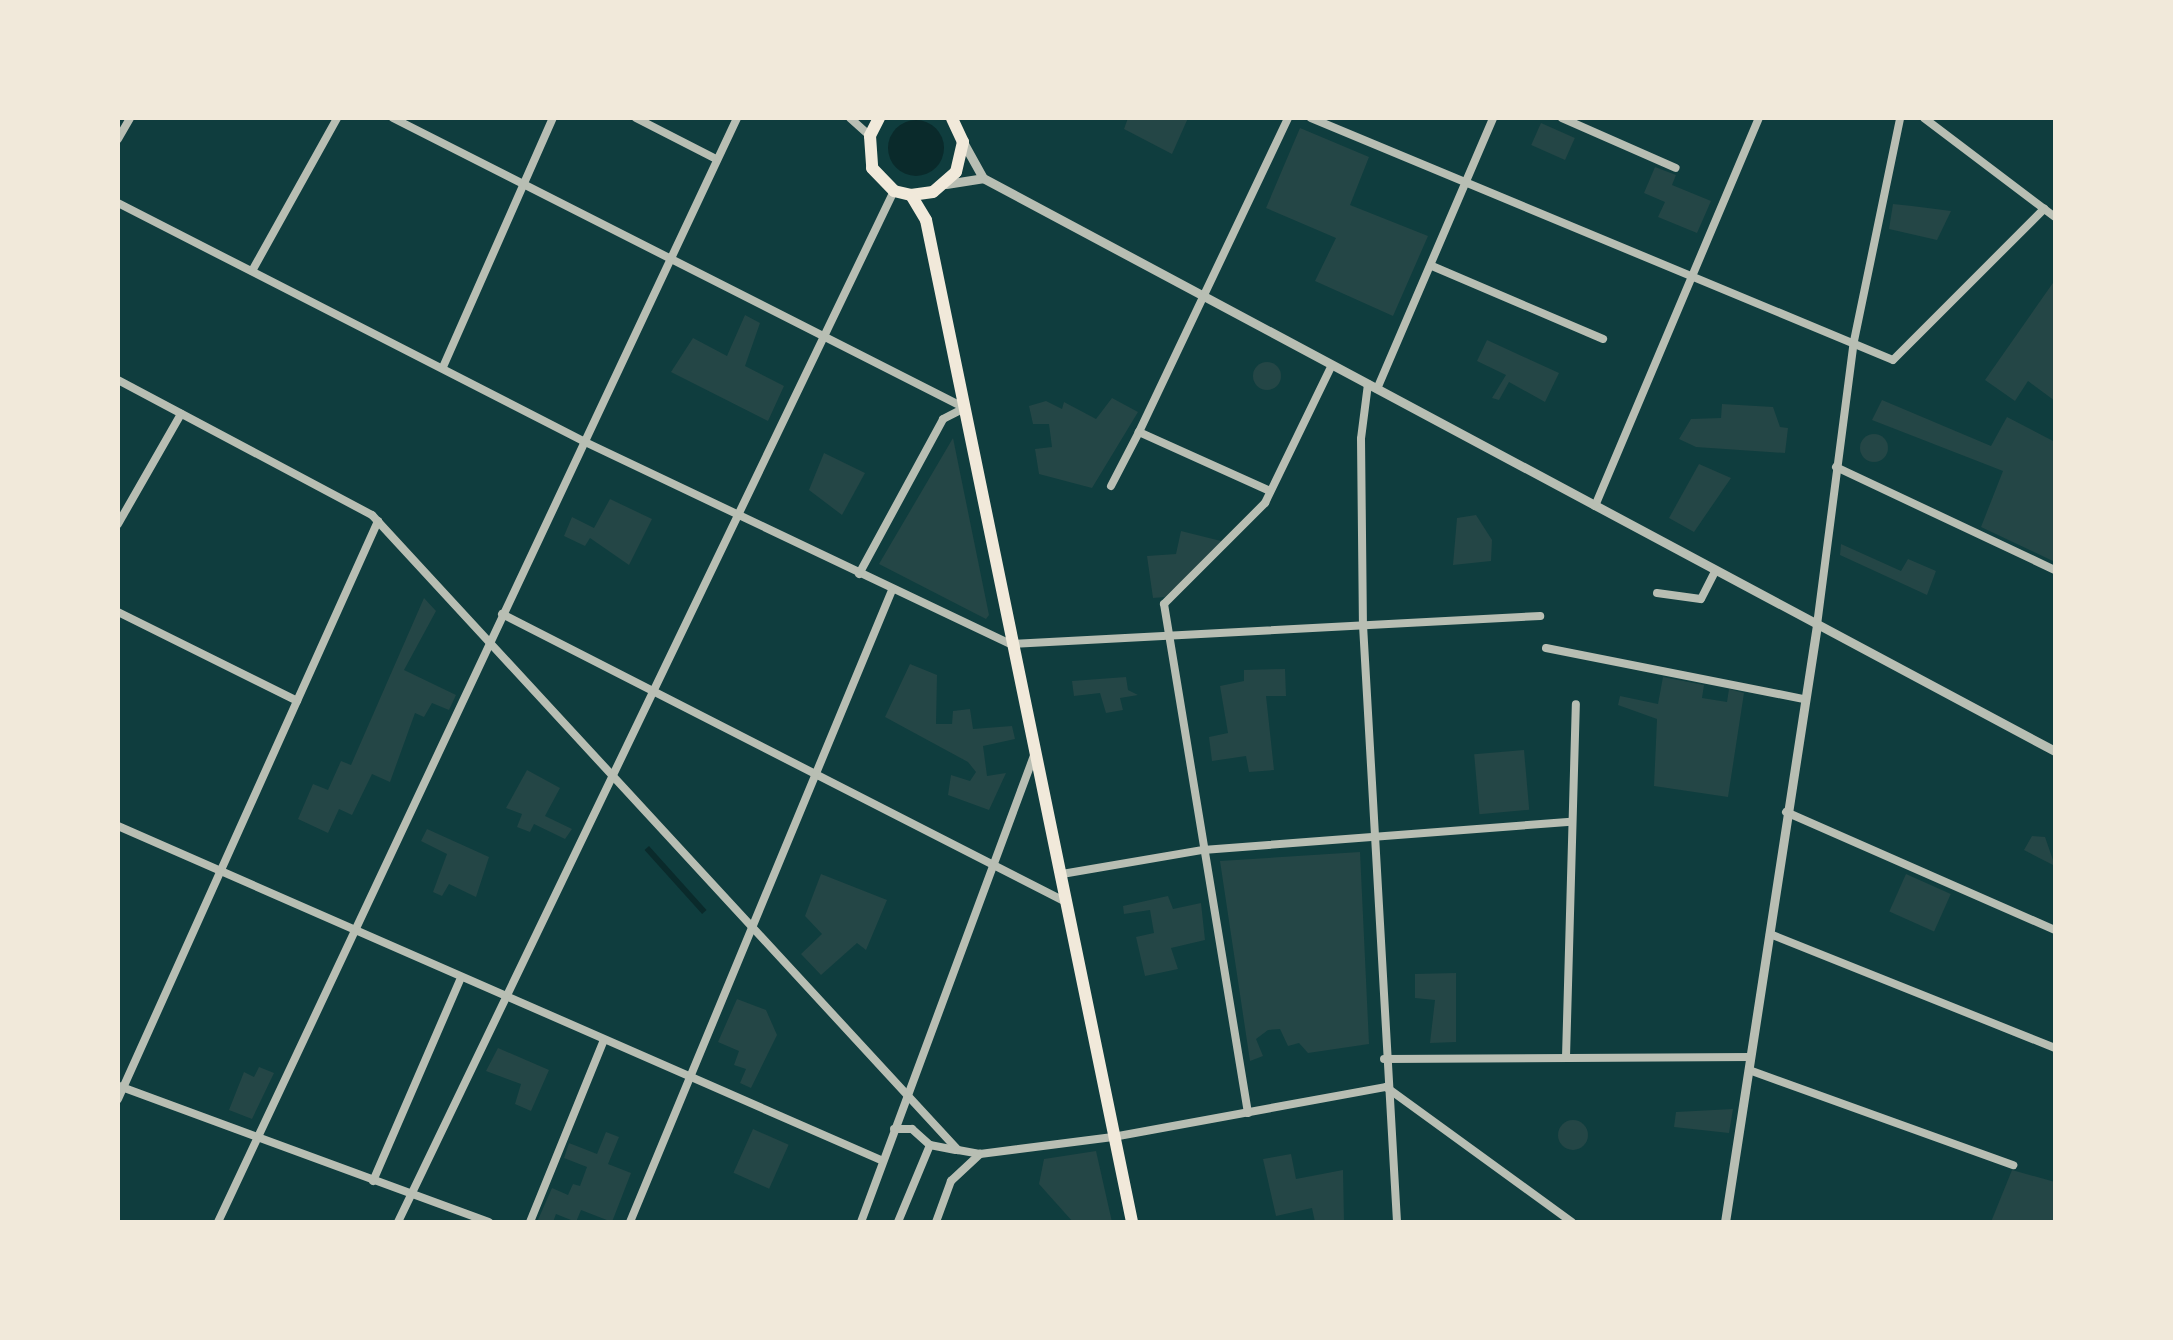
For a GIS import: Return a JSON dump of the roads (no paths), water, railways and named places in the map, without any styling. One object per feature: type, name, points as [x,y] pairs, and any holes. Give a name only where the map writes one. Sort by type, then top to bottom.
[{"type":"main road","points":[[879,118],[870,136],[872,168],[894,191],[911,195],[933,192],[946,184],[963,142],[952,118]]},
{"type":"main road","points":[[926,220],[933,192]]},
{"type":"main road","points":[[911,195],[926,220],[1132,1222]]},
{"type":"street","points":[[118,139],[130,118]]},
{"type":"street","points":[[252,271],[337,118]]},
{"type":"street","points":[[393,118],[520,188],[965,408]]},
{"type":"street","points":[[443,367],[553,118]]},
{"type":"street","points":[[636,118],[716,159]]},
{"type":"street","points":[[218,1222],[260,1140],[502,614],[737,118]]},
{"type":"street","points":[[850,118],[870,136]]},
{"type":"street","points":[[1111,486],[1206,297],[1288,118]]},
{"type":"street","points":[[1311,118],[1466,185],[1854,341],[1893,360],[2044,209]]},
{"type":"street","points":[[1397,1222],[1384,1059],[1380,835],[1363,625],[1361,439],[1372,387],[1432,266],[1493,118]]},
{"type":"street","points":[[1562,118],[1676,168]]},
{"type":"street","points":[[1595,506],[1759,118]]},
{"type":"street","points":[[1725,1222],[1817,625],[1854,341],[1900,118]]},
{"type":"street","points":[[1924,118],[2055,217]]},
{"type":"street","points":[[963,142],[983,178],[2055,751]]},
{"type":"street","points":[[946,184],[983,178]]},
{"type":"street","points":[[398,1222],[819,336],[894,191]]},
{"type":"street","points":[[118,203],[583,441],[1011,644],[1170,630],[1540,616]]},
{"type":"street","points":[[1432,266],[1603,339]]},
{"type":"street","points":[[1248,1113],[1164,604],[1243,531],[1270,491],[1332,365]]},
{"type":"street","points":[[118,380],[378,521],[904,1099],[958,1150]]},
{"type":"street","points":[[859,574],[943,419],[965,408]]},
{"type":"street","points":[[118,524],[181,414]]},
{"type":"street","points":[[1139,432],[1270,491]]},
{"type":"street","points":[[1836,467],[2055,570]]},
{"type":"street","points":[[118,1099],[121,1086],[378,521]]},
{"type":"street","points":[[1657,593],[1701,599],[1715,571]]},
{"type":"street","points":[[630,1222],[747,927],[892,590]]},
{"type":"street","points":[[118,612],[297,701]]},
{"type":"street","points":[[502,614],[992,869],[1067,903]]},
{"type":"street","points":[[1546,648],[1804,699]]},
{"type":"street","points":[[1566,1057],[1576,704]]},
{"type":"street","points":[[861,1222],[1035,752]]},
{"type":"street","points":[[1786,812],[2055,930]]},
{"type":"street","points":[[1062,874],[1203,850],[1571,822]]},
{"type":"street","points":[[118,826],[220,870],[354,935],[883,1161]]},
{"type":"street","points":[[1770,934],[2055,1048]]},
{"type":"street","points":[[373,1181],[460,980]]},
{"type":"street","points":[[530,1222],[603,1042]]},
{"type":"street","points":[[1384,1059],[1751,1057]]},
{"type":"street","points":[[1749,1070],[2013,1165]]},
{"type":"street","points":[[121,1086],[260,1140],[489,1222]]},
{"type":"street","points":[[894,1129],[912,1129],[930,1145],[980,1154],[1113,1137],[1386,1087],[1572,1222]]},
{"type":"street","points":[[898,1222],[930,1145]]},
{"type":"street","points":[[936,1222],[951,1181],[980,1154]]}]
